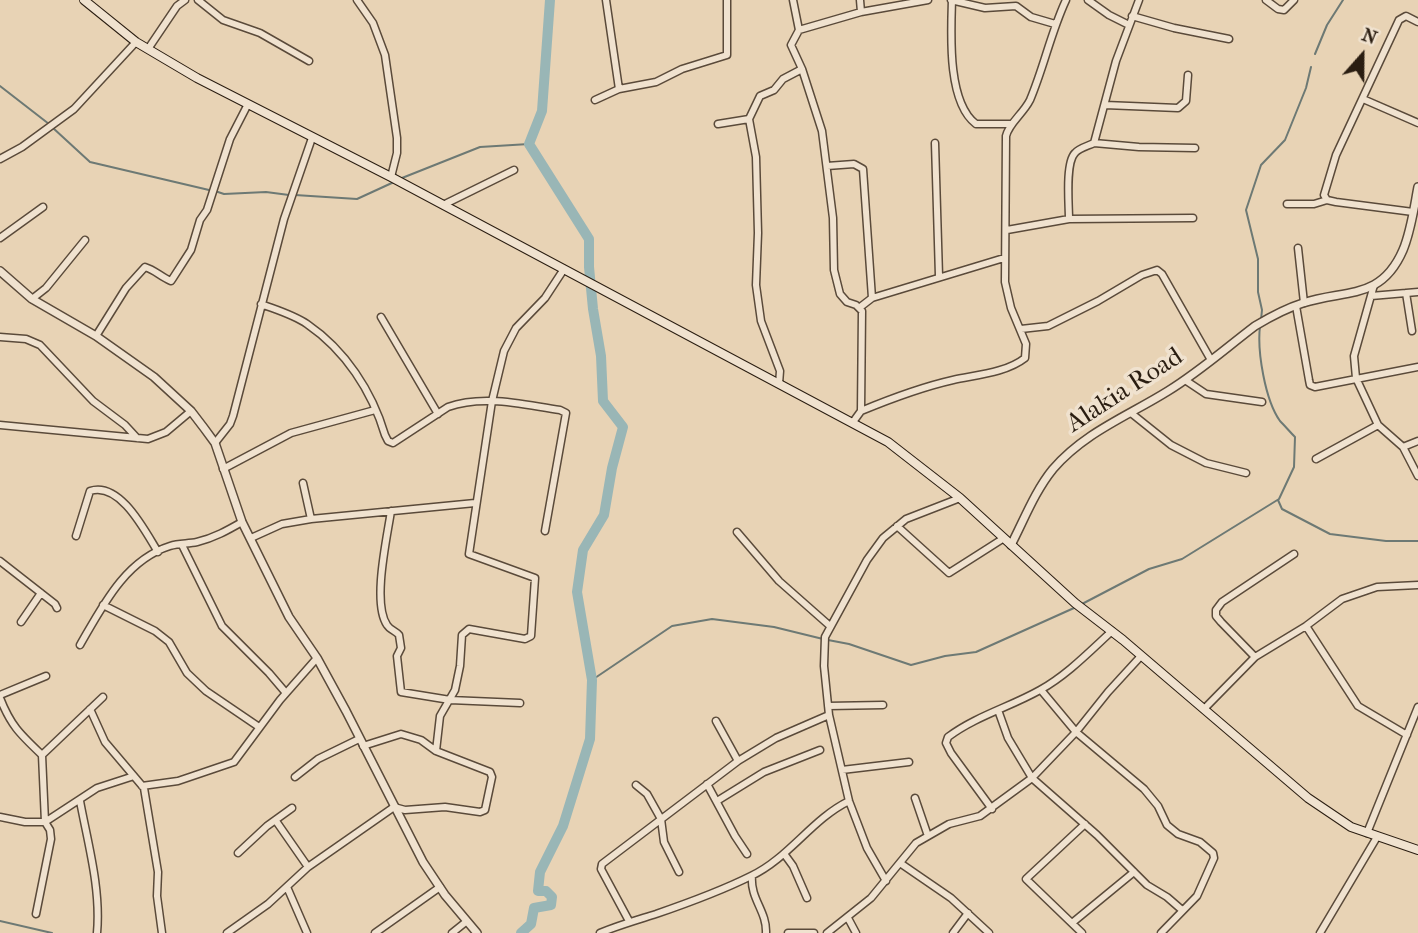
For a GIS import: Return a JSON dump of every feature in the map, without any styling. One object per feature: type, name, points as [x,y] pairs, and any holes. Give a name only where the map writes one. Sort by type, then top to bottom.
[{"type":"main road","points":[[84,0],[136,42],[197,78],[396,179],[900,449],[960,498],[1078,605],[1308,798],[1351,827],[1418,850]]},
{"type":"street","points":[[148,49],[177,6],[185,0]]},
{"type":"street","points":[[198,0],[223,20],[260,33],[309,61]]},
{"type":"street","points":[[357,0],[373,23],[385,55],[397,138],[396,179]]},
{"type":"street","points":[[606,0],[619,89]]},
{"type":"street","points":[[595,100],[619,89],[656,82],[682,69],[727,55],[727,0]]},
{"type":"street","points":[[793,0],[799,30],[791,45],[802,69],[822,131],[833,218],[834,270],[842,298],[862,311],[860,411],[853,422]]},
{"type":"street","points":[[859,0],[861,12]]},
{"type":"street","points":[[799,30],[861,12],[925,0]]},
{"type":"street","points":[[1012,124],[976,124],[961,103],[951,47],[950,0],[985,8],[1016,6],[1031,17],[1055,24]]},
{"type":"street","points":[[860,411],[951,380],[984,374],[1021,362],[1027,354],[1005,282],[1006,136],[1007,128],[1024,112],[1031,97],[1055,24],[1066,0]]},
{"type":"street","points":[[1088,0],[1109,15],[1129,24]]},
{"type":"street","points":[[1094,143],[1116,61],[1139,0]]},
{"type":"street","points":[[1266,0],[1284,10],[1294,0]]},
{"type":"street","points":[[1132,16],[1229,39]]},
{"type":"street","points":[[1327,200],[1324,195],[1325,187],[1331,170],[1399,20],[1406,16],[1418,22]]},
{"type":"street","points":[[0,159],[22,147],[74,109],[136,42]]},
{"type":"street","points":[[779,384],[780,371],[758,307],[756,158],[749,119],[760,96],[774,90],[783,79],[802,69]]},
{"type":"street","points":[[1105,105],[1178,108],[1186,101],[1188,75]]},
{"type":"street","points":[[1363,99],[1418,123]]},
{"type":"street","points":[[96,336],[126,288],[145,267],[171,281],[191,250],[230,139],[248,104]]},
{"type":"street","points":[[718,124],[749,119]]},
{"type":"street","points":[[215,443],[233,416],[289,202],[312,138]]},
{"type":"street","points":[[934,143],[939,276]]},
{"type":"street","points":[[1069,219],[1070,169],[1072,156],[1076,151],[1094,143],[1195,148]]},
{"type":"street","points":[[827,166],[854,164],[863,169],[872,298]]},
{"type":"street","points":[[443,205],[514,170]]},
{"type":"street","points":[[1418,187],[1403,250],[1396,262],[1374,285],[1354,356],[1356,378],[1378,425],[1403,447],[1418,476]]},
{"type":"street","points":[[1287,204],[1314,204],[1327,200],[1413,212]]},
{"type":"street","points":[[0,238],[43,207]]},
{"type":"street","points":[[1007,230],[1069,219],[1194,218]]},
{"type":"street","points":[[32,299],[46,288],[85,240]]},
{"type":"street","points":[[1298,248],[1300,304],[1310,385],[1315,387],[1418,367]]},
{"type":"street","points":[[859,308],[872,298],[1004,258]]},
{"type":"street","points":[[436,751],[440,716],[450,700],[460,666],[462,635],[465,631],[469,629],[525,639],[531,636],[535,578],[469,554],[475,503],[499,366],[516,328],[545,298],[564,269]]},
{"type":"street","points":[[1021,328],[1048,326],[1098,302],[1142,275],[1157,270],[1162,274],[1210,360]]},
{"type":"street","points":[[0,271],[32,299],[96,336],[154,377],[191,411],[215,443],[242,522],[289,617],[317,658],[423,862],[477,933]]},
{"type":"street","name":"Alakia Road","points":[[1011,545],[1037,495],[1056,466],[1091,434],[1185,380],[1267,319],[1300,304],[1345,296],[1374,285]]},
{"type":"street","points":[[1371,296],[1418,292]]},
{"type":"street","points":[[1406,293],[1412,331]]},
{"type":"street","points":[[261,304],[308,324],[331,344],[361,379],[385,435],[388,441],[393,443],[457,404],[492,401],[561,410],[566,413],[545,531]]},
{"type":"street","points":[[381,317],[438,414]]},
{"type":"street","points":[[0,337],[26,338],[40,345],[93,401],[125,425],[137,438]]},
{"type":"street","points":[[1185,380],[1206,394],[1262,402]]},
{"type":"street","points":[[223,470],[291,433],[374,410]]},
{"type":"street","points":[[0,425],[148,439],[166,432],[191,411]]},
{"type":"street","points":[[1131,413],[1171,445],[1206,463],[1246,473]]},
{"type":"street","points":[[1316,459],[1378,425]]},
{"type":"street","points":[[1403,447],[1418,441]]},
{"type":"street","points":[[303,482],[311,519]]},
{"type":"street","points":[[76,536],[90,491],[105,489],[115,494],[127,507],[158,552]]},
{"type":"street","points":[[886,881],[867,848],[849,802],[829,715],[824,666],[827,632],[867,560],[883,538],[914,515],[960,498]]},
{"type":"street","points":[[251,538],[282,524],[311,519],[475,503]]},
{"type":"street","points":[[391,511],[381,579],[381,601],[386,623],[399,635],[401,648],[397,656],[401,692],[450,700],[520,703]]},
{"type":"street","points":[[80,645],[103,605],[125,575],[173,544],[206,540],[242,522]]},
{"type":"street","points":[[897,526],[948,573],[1004,538]]},
{"type":"street","points":[[737,532],[827,632]]},
{"type":"street","points":[[182,545],[222,626],[270,673],[286,693]]},
{"type":"street","points":[[1255,657],[1216,616],[1216,610],[1222,602],[1294,554]]},
{"type":"street","points":[[0,561],[57,608]]},
{"type":"street","points":[[1204,709],[1255,657],[1342,599],[1377,587],[1418,584]]},
{"type":"street","points":[[21,622],[41,593]]},
{"type":"street","points":[[103,605],[155,631],[169,642],[187,673],[206,691],[259,727]]},
{"type":"street","points":[[1306,625],[1358,706],[1407,735]]},
{"type":"street","points":[[992,809],[951,754],[946,743],[948,737],[1041,690],[1078,663],[1112,631]]},
{"type":"street","points":[[827,933],[871,898],[910,849],[949,824],[980,816],[1032,778],[1076,732],[1141,656]]},
{"type":"street","points":[[142,786],[178,781],[234,762],[286,693],[317,658]]},
{"type":"street","points":[[36,914],[51,839],[45,822],[41,755],[9,720],[0,696],[46,676]]},
{"type":"street","points":[[1041,690],[1076,732],[1144,789],[1158,806],[1167,825],[1178,834],[1200,842],[1213,853],[1214,858],[1197,896],[1162,932]]},
{"type":"street","points":[[41,755],[103,697]]},
{"type":"street","points":[[828,706],[883,705]]},
{"type":"street","points":[[1367,833],[1418,707]]},
{"type":"street","points":[[90,709],[105,741],[142,786],[158,872],[156,896],[162,933]]},
{"type":"street","points":[[998,710],[1009,738],[1032,778],[1156,892],[1182,909]]},
{"type":"street","points":[[629,921],[601,869],[602,864],[738,761],[776,738],[829,715]]},
{"type":"street","points":[[716,721],[738,761]]},
{"type":"street","points":[[295,777],[318,759],[361,742],[401,734],[421,740],[436,751],[492,773],[485,810],[481,812],[445,807],[405,810],[394,807]]},
{"type":"street","points":[[716,801],[764,772],[821,750]]},
{"type":"street","points":[[842,770],[909,762]]},
{"type":"street","points":[[0,817],[25,822],[45,822],[97,788],[134,776]]},
{"type":"street","points":[[707,784],[747,854]]},
{"type":"street","points":[[636,785],[647,794],[661,819],[664,842],[679,872]]},
{"type":"street","points":[[915,798],[928,836]]},
{"type":"street","points":[[80,800],[97,889],[97,933]]},
{"type":"street","points":[[600,933],[629,921],[666,911],[752,876],[785,855],[829,814],[849,802]]},
{"type":"street","points":[[227,933],[309,867],[394,807]]},
{"type":"street","points":[[239,853],[292,808]]},
{"type":"street","points":[[276,821],[309,867]]},
{"type":"street","points":[[1082,933],[1026,879],[1085,824]]},
{"type":"street","points":[[1320,933],[1377,836]]},
{"type":"street","points":[[785,855],[793,866],[807,898]]},
{"type":"street","points":[[900,863],[951,898],[989,933]]},
{"type":"street","points":[[1072,923],[1134,872]]},
{"type":"street","points":[[752,876],[751,888],[766,921],[766,933]]},
{"type":"street","points":[[287,887],[307,933]]},
{"type":"street","points":[[375,933],[440,887]]},
{"type":"street","points":[[953,933],[968,913]]},
{"type":"street","points":[[848,918],[856,933]]},
{"type":"street","points":[[452,933],[467,921]]},
{"type":"street","points":[[788,933],[814,933]]},
{"type":"waterway","points":[[521,933],[531,924],[534,908],[551,905],[552,897],[546,891],[538,891],[540,872],[563,826],[590,739],[592,680],[577,592],[583,550],[604,515],[623,427],[603,401],[601,356],[589,267],[589,239],[529,144],[542,111],[550,0]]},
{"type":"waterway","points":[[1315,54],[1327,25],[1343,0]]},
{"type":"waterway","points":[[1261,320],[1258,259],[1246,210],[1261,165],[1285,140],[1306,88],[1311,67]]},
{"type":"waterway","points":[[0,86],[49,124]]},
{"type":"waterway","points":[[53,128],[90,162],[209,190]]},
{"type":"waterway","points":[[402,178],[480,147],[529,144]]},
{"type":"waterway","points":[[295,195],[357,199],[394,182]]},
{"type":"waterway","points":[[215,191],[224,194],[266,192],[289,195]]},
{"type":"waterway","points":[[1082,604],[1149,569],[1182,559],[1279,499],[1294,467],[1295,437],[1280,421],[1270,401],[1261,362],[1260,326]]},
{"type":"waterway","points":[[1278,500],[1282,509],[1330,534],[1386,541],[1418,541]]},
{"type":"waterway","points":[[828,640],[849,644],[911,665],[945,656],[976,652],[1074,608]]},
{"type":"waterway","points":[[592,680],[672,626],[712,619],[774,627],[823,639]]},
{"type":"waterway","points":[[0,921],[52,933]]}]
